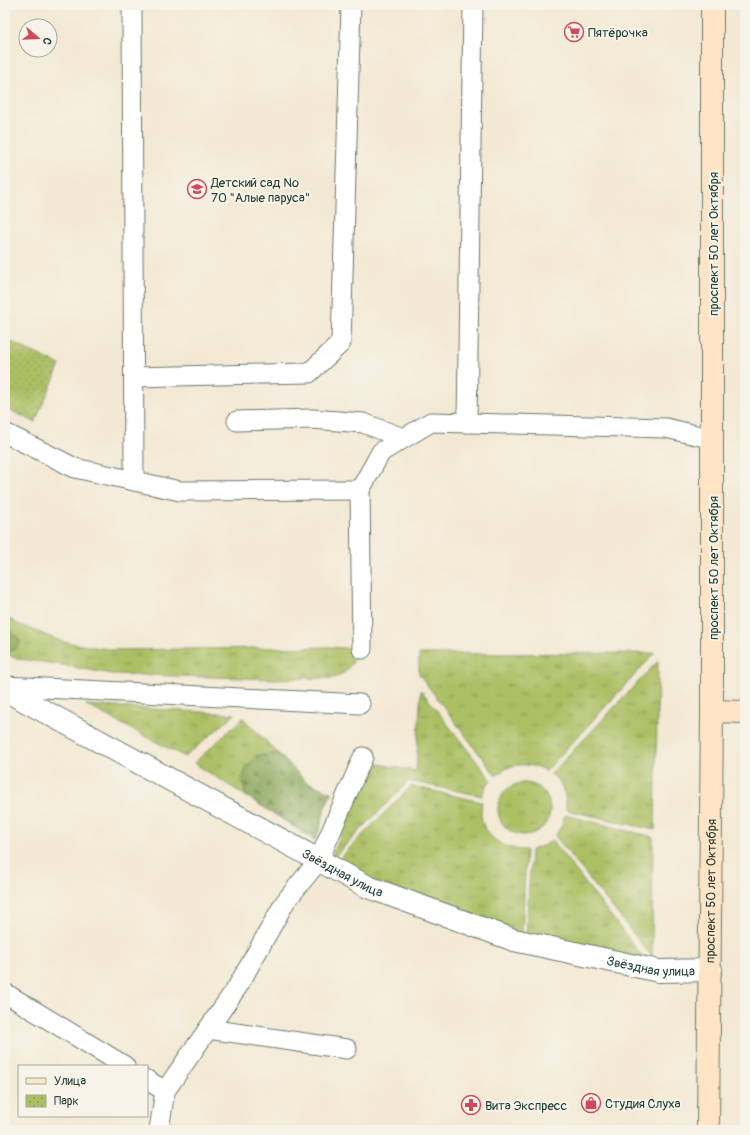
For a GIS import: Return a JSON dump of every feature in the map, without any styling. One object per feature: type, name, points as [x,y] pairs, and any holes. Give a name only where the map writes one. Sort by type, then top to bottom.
[{"type":"street","name":"проспект 50 лет Октября","points":[[708,1130],[711,970],[713,438],[712,5]]},
{"type":"street","name":"Звёздная улица","points":[[5,690],[368,887],[514,940],[659,971],[711,970]]},
{"type":"street","points":[[712,711],[745,712]]},
{"type":"lane","points":[[132,5],[134,481]]},
{"type":"lane","points":[[134,377],[309,373],[341,343],[351,5]]},
{"type":"lane","points":[[467,422],[473,5]]},
{"type":"lane","points":[[237,421],[312,419],[363,423],[403,438]]},
{"type":"lane","points":[[362,650],[360,490],[381,452],[403,438],[431,422],[467,422],[666,428],[713,438]]},
{"type":"lane","points":[[5,433],[75,468],[180,491],[360,490]]},
{"type":"lane","points":[[5,686],[360,704]]},
{"type":"lane","points":[[159,1130],[165,1091],[238,986],[285,902],[319,860],[363,757]]},
{"type":"lane","points":[[5,993],[123,1065]]},
{"type":"lane","points":[[208,1029],[347,1049]]},
{"type":"lane","points":[[148,1081],[165,1091]]},
{"type":"green space","points":[[5,339],[60,365],[35,422],[5,408]]},
{"type":"green space","points":[[5,616],[18,624],[63,642],[114,650],[332,647],[353,649],[355,655],[352,663],[345,672],[334,678],[274,679],[112,674],[19,659],[5,654]]},
{"type":"green space","points":[[5,620],[8,624],[8,629],[20,640],[19,645],[11,651],[5,651]]},
{"type":"green space","points":[[655,653],[546,771],[533,766],[520,765],[507,768],[496,776],[419,674],[419,654]]},
{"type":"green space","points":[[658,661],[655,830],[566,810],[566,800],[561,785],[551,774]]},
{"type":"green space","points":[[421,690],[491,780],[485,788],[482,796],[409,781],[329,862],[373,763],[416,771]]},
{"type":"green space","points":[[86,705],[235,714],[185,757]]},
{"type":"green space","points":[[243,718],[307,782],[332,793],[325,806],[320,828],[315,840],[194,763]]},
{"type":"green space","points":[[278,753],[307,782],[332,793],[325,806],[320,828],[315,840],[246,796],[242,780],[249,764],[257,756]]},
{"type":"green space","points":[[524,783],[534,785],[542,791],[548,799],[550,809],[548,819],[542,827],[534,833],[524,835],[514,833],[506,827],[500,819],[498,809],[500,799],[506,791],[514,785]]},
{"type":"green space","points":[[411,786],[482,802],[482,821],[490,835],[495,840],[513,849],[526,850],[522,939],[333,865]]},
{"type":"green space","points":[[565,815],[653,837],[652,957],[555,836],[561,827]]},
{"type":"green space","points":[[552,840],[645,960],[526,939],[531,850],[545,845]]},
{"type":"place","name":"Пятёрочка","points":[[574,32]]},
{"type":"place","name":"Детский сад № 70 \"Алые паруса\"","points":[[197,189]]},
{"type":"place","name":"Студия Слуха","points":[[591,1103]]},
{"type":"place","name":"Вита Экспресс","points":[[471,1105]]}]
